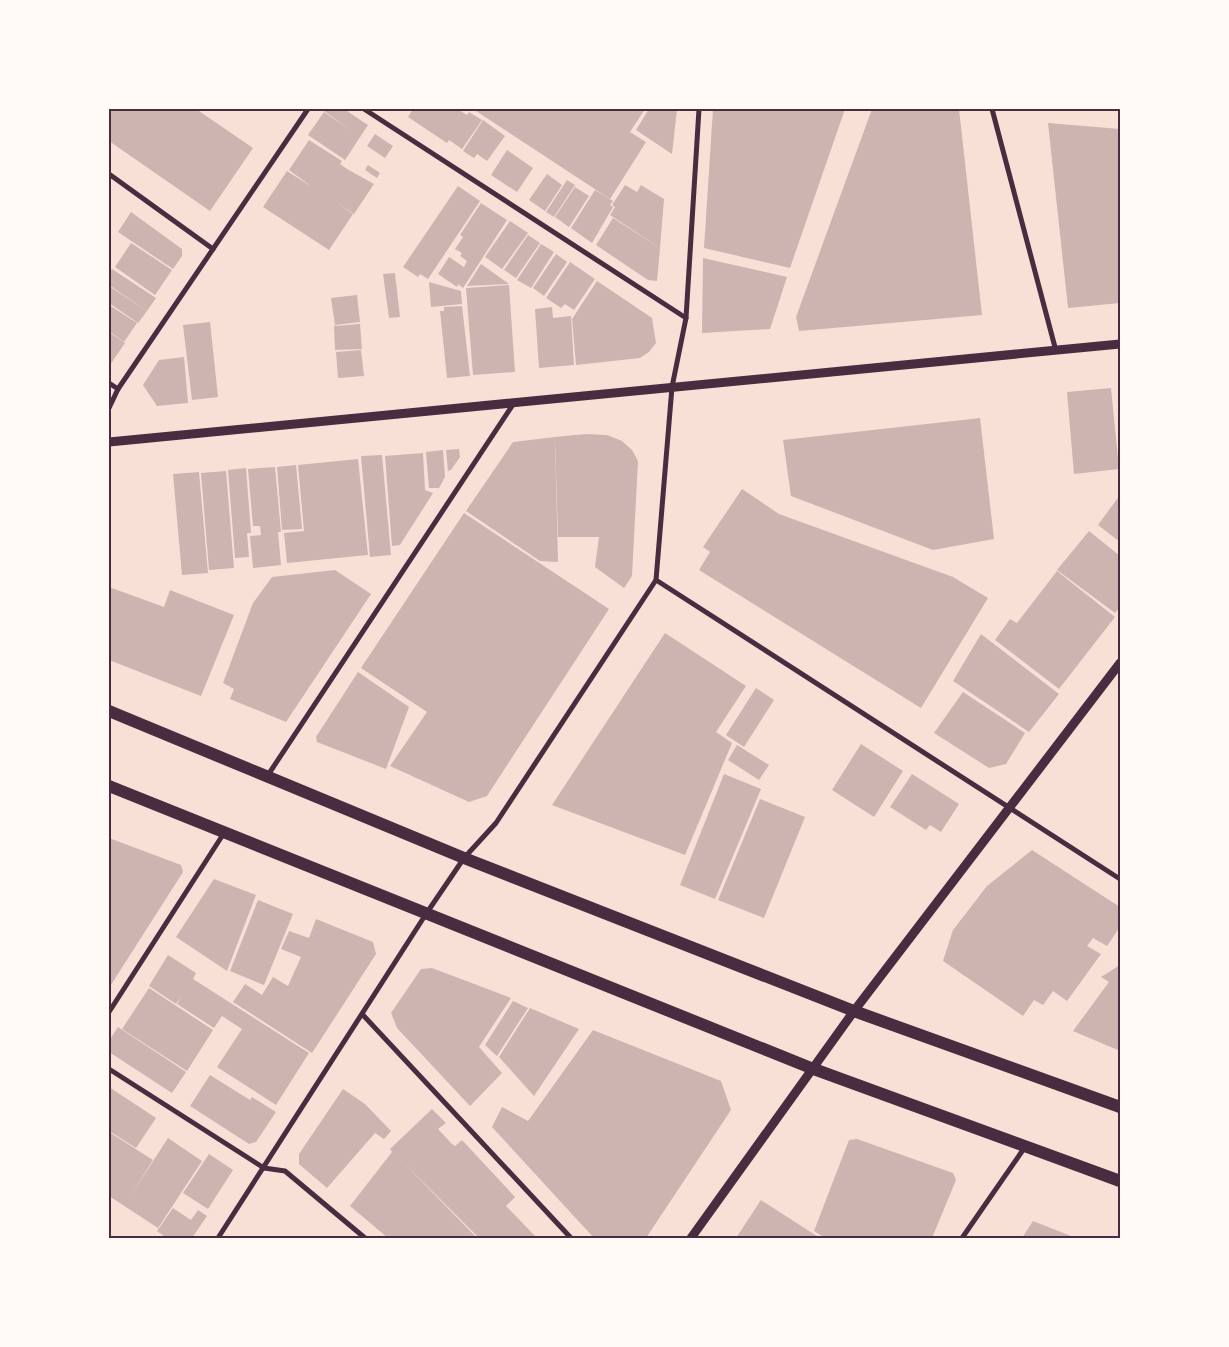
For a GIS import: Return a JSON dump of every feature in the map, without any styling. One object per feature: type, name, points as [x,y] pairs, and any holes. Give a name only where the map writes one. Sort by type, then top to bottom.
[{"type":"main road","points":[[109,711],[464,858],[854,1011],[1120,1107]]},
{"type":"main road","points":[[109,786],[811,1068],[1025,1148],[1120,1181]]},
{"type":"street","points":[[109,408],[118,389],[308,109]]},
{"type":"street","points":[[364,109],[686,318]]},
{"type":"street","points":[[218,1238],[426,914],[464,858],[496,823],[656,580],[672,387],[686,318],[699,109]]},
{"type":"street","points":[[992,109],[1056,351]]},
{"type":"street","points":[[109,174],[213,249]]},
{"type":"street","points":[[109,442],[1120,344]]},
{"type":"street","points":[[109,382],[118,389]]},
{"type":"street","points":[[267,775],[515,402]]},
{"type":"street","points":[[656,580],[1120,879]]},
{"type":"street","points":[[691,1238],[811,1068],[1120,663]]},
{"type":"street","points":[[109,1012],[224,832]]},
{"type":"street","points":[[362,1015],[571,1238]]},
{"type":"street","points":[[109,1069],[264,1168],[285,1171],[365,1238]]},
{"type":"street","points":[[962,1238],[1025,1148]]},
{"type":"building","points":[[109,109],[196,109],[253,148],[210,211],[109,141]]},
{"type":"building","points":[[326,109],[344,109],[368,125],[345,160],[308,135],[324,112],[351,130],[324,111]]},
{"type":"building","points":[[413,109],[457,109],[467,115],[469,112],[482,120],[462,149],[449,140],[447,143],[408,117]]},
{"type":"building","points":[[473,109],[645,109],[630,132],[646,142],[610,199]]},
{"type":"building","points":[[649,109],[677,109],[672,154],[636,130]]},
{"type":"building","points":[[713,109],[845,109],[790,268],[704,248]]},
{"type":"building","points":[[872,109],[959,109],[982,315],[799,331],[796,317]]},
{"type":"building","points":[[483,120],[505,136],[487,161],[477,154],[474,158],[463,151]]},
{"type":"building","points":[[1048,123],[1120,129],[1120,303],[1068,308]]},
{"type":"building","points":[[375,134],[393,146],[385,158],[367,146]]},
{"type":"building","points":[[309,140],[342,161],[340,164],[347,169],[374,184],[354,214],[336,202],[353,214],[329,250],[263,207],[287,171],[312,187],[289,170]]},
{"type":"building","points":[[507,150],[533,168],[517,192],[491,175]]},
{"type":"building","points":[[368,165],[380,173],[377,178],[365,170]]},
{"type":"building","points":[[547,174],[562,185],[545,211],[529,200]]},
{"type":"building","points":[[567,180],[575,185],[554,217],[546,212]]},
{"type":"building","points":[[625,185],[637,192],[641,185],[664,199],[660,248],[610,215],[615,207],[612,205]]},
{"type":"building","points":[[458,186],[480,201],[428,279],[420,274],[418,277],[403,267]]},
{"type":"building","points":[[575,187],[589,196],[569,227],[555,217]]},
{"type":"building","points":[[595,190],[613,201],[610,205],[613,207],[592,243],[571,228]]},
{"type":"building","points":[[481,203],[507,220],[463,288],[458,284],[457,287],[438,274],[449,257],[464,267],[467,261],[460,256],[462,253],[455,249],[463,237],[460,235]]},
{"type":"building","points":[[131,212],[182,249],[182,256],[173,269],[118,232]]},
{"type":"building","points":[[613,218],[660,248],[657,281],[648,280],[596,245]]},
{"type":"building","points":[[510,221],[528,233],[502,269],[485,257]]},
{"type":"building","points":[[528,235],[540,243],[516,278],[504,270]]},
{"type":"building","points":[[131,243],[172,270],[155,295],[115,267]]},
{"type":"building","points":[[541,244],[554,252],[531,288],[517,280]]},
{"type":"building","points":[[556,254],[567,262],[544,296],[533,288]]},
{"type":"building","points":[[703,258],[787,277],[770,329],[702,333]]},
{"type":"building","points":[[570,262],[595,279],[574,310],[565,304],[561,308],[546,298]]},
{"type":"building","points":[[481,264],[509,284],[467,286]]},
{"type":"building","points":[[112,269],[156,298],[147,311],[109,285],[109,274]]},
{"type":"building","points":[[395,273],[400,317],[389,318],[383,274]]},
{"type":"building","points":[[597,281],[652,318],[656,343],[649,352],[640,358],[576,365],[572,319]]},
{"type":"building","points":[[429,282],[461,291],[462,304],[431,307]]},
{"type":"building","points":[[509,285],[515,372],[473,375],[466,288]]},
{"type":"building","points":[[109,286],[147,311],[138,323],[109,303]]},
{"type":"building","points":[[357,295],[360,322],[335,325],[331,298]]},
{"type":"building","points":[[109,305],[137,323],[124,342],[109,331]]},
{"type":"building","points":[[462,306],[470,376],[447,378],[440,311],[444,311],[444,307]]},
{"type":"building","points":[[552,307],[553,318],[571,316],[574,365],[539,368],[535,309]]},
{"type":"building","points":[[210,322],[218,397],[192,400],[183,325]]},
{"type":"building","points":[[360,324],[362,349],[335,350],[334,326]]},
{"type":"building","points":[[109,332],[125,343],[110,365],[109,364]]},
{"type":"building","points":[[361,350],[364,376],[338,378],[336,352]]},
{"type":"building","points":[[184,357],[188,403],[157,406],[143,385],[159,360]]},
{"type":"building","points":[[1111,388],[1119,469],[1074,474],[1067,392]]},
{"type":"building","points":[[980,418],[994,539],[933,550],[791,496],[783,440]]},
{"type":"building","points":[[586,434],[607,435],[622,441],[632,450],[638,461],[632,576],[624,588],[595,567],[599,537],[558,537],[555,437]]},
{"type":"building","points":[[555,437],[558,562],[540,561],[466,511],[513,442]]},
{"type":"building","points":[[459,449],[460,457],[451,470],[448,471],[446,450]]},
{"type":"building","points":[[443,450],[445,477],[439,488],[429,488],[426,452]]},
{"type":"building","points":[[423,453],[425,490],[433,493],[400,545],[392,546],[385,456]]},
{"type":"building","points":[[382,455],[391,555],[370,557],[361,456]]},
{"type":"building","points":[[358,459],[368,555],[287,563],[284,533],[304,531],[298,465]]},
{"type":"building","points":[[296,465],[302,529],[282,530],[277,467]]},
{"type":"building","points":[[275,467],[281,532],[278,532],[281,565],[253,568],[250,536],[261,535],[260,526],[253,526],[248,469]]},
{"type":"building","points":[[246,468],[251,533],[247,533],[249,557],[235,558],[228,470]]},
{"type":"building","points":[[226,471],[234,568],[209,570],[201,473]]},
{"type":"building","points":[[199,472],[208,573],[182,575],[173,474]]},
{"type":"building","points":[[742,489],[779,514],[953,577],[988,598],[921,708],[699,570],[710,552],[703,547]]},
{"type":"building","points":[[1120,495],[1120,542],[1098,525]]},
{"type":"building","points":[[464,513],[609,609],[487,796],[469,802],[390,766],[427,712],[361,668]]},
{"type":"building","points":[[1089,531],[1120,556],[1120,607],[1115,613],[1057,570]]},
{"type":"building","points":[[335,570],[371,594],[286,722],[230,699],[234,689],[223,683],[253,603],[272,577]]},
{"type":"building","points":[[1057,571],[1115,617],[1059,689],[995,640],[1010,619],[1017,623]]},
{"type":"building","points":[[109,587],[164,607],[170,590],[234,615],[201,696],[109,660]]},
{"type":"building","points":[[665,633],[746,686],[716,732],[732,743],[685,855],[552,805]]},
{"type":"building","points":[[981,634],[1059,694],[1029,732],[953,681]]},
{"type":"building","points":[[358,672],[409,707],[386,769],[317,742],[316,737]]},
{"type":"building","points":[[756,688],[774,700],[744,747],[726,735]]},
{"type":"building","points":[[963,692],[1025,733],[1006,764],[989,768],[934,733]]},
{"type":"building","points":[[861,744],[903,771],[874,817],[832,790]]},
{"type":"building","points":[[737,745],[769,765],[759,780],[728,760]]},
{"type":"building","points":[[724,774],[761,789],[715,899],[680,885]]},
{"type":"building","points":[[912,774],[959,804],[941,832],[930,825],[926,830],[890,807]]},
{"type":"building","points":[[760,799],[805,817],[764,918],[718,900]]},
{"type":"building","points":[[109,838],[181,865],[183,872],[109,988]]},
{"type":"building","points":[[1032,850],[1120,907],[1120,927],[1107,946],[1093,938],[1087,946],[1101,954],[1067,1001],[1053,991],[1043,1005],[1034,1000],[1023,1016],[943,961],[953,930],[987,886]]},
{"type":"building","points":[[214,879],[256,895],[227,971],[176,937]]},
{"type":"building","points":[[258,900],[293,914],[264,985],[230,971]]},
{"type":"building","points":[[316,919],[373,942],[376,954],[312,1053],[233,1002],[245,984],[262,995],[273,977],[288,986],[301,957],[281,949],[289,931],[309,938]]},
{"type":"building","points":[[168,955],[196,973],[193,979],[309,1053],[276,1105],[217,1067],[242,1029],[222,1016],[214,1028],[177,1004],[182,995],[176,1004],[149,986]]},
{"type":"building","points":[[1120,965],[1120,1051],[1073,1031],[1109,982],[1101,977]]},
{"type":"building","points":[[432,968],[511,998],[479,1047],[502,1073],[470,1106],[397,1028],[391,1013],[421,969]]},
{"type":"building","points":[[149,988],[213,1030],[187,1071],[122,1029]]},
{"type":"building","points":[[513,1001],[528,1008],[497,1056],[485,1045]]},
{"type":"building","points":[[530,1008],[579,1029],[534,1096],[499,1057]]},
{"type":"building","points":[[118,1027],[186,1072],[172,1093],[109,1052],[109,1041]]},
{"type":"building","points":[[593,1030],[721,1081],[731,1110],[646,1238],[594,1238],[492,1127],[502,1107],[528,1121]]},
{"type":"building","points":[[210,1075],[250,1100],[252,1097],[276,1112],[256,1142],[249,1144],[190,1106]]},
{"type":"building","points":[[109,1087],[156,1118],[136,1148],[109,1131]]},
{"type":"building","points":[[343,1089],[365,1104],[391,1131],[384,1139],[375,1133],[327,1188],[299,1164],[299,1154]]},
{"type":"building","points":[[432,1109],[446,1123],[438,1129],[452,1144],[455,1146],[462,1140],[515,1197],[506,1206],[535,1236],[532,1238],[479,1238],[400,1159],[477,1238],[388,1238],[350,1206],[392,1152],[390,1149]]},
{"type":"building","points":[[109,1132],[153,1160],[130,1197],[168,1138],[202,1161],[158,1228],[109,1196]]},
{"type":"building","points":[[857,1139],[953,1173],[956,1180],[932,1238],[825,1238],[814,1231],[849,1140]]},
{"type":"building","points":[[209,1154],[233,1170],[208,1209],[183,1193]]},
{"type":"building","points":[[761,1200],[820,1238],[736,1238]]},
{"type":"building","points":[[173,1208],[191,1220],[198,1210],[207,1216],[192,1238],[167,1238],[157,1231]]},
{"type":"building","points":[[1033,1221],[1076,1238],[1022,1238]]}]
